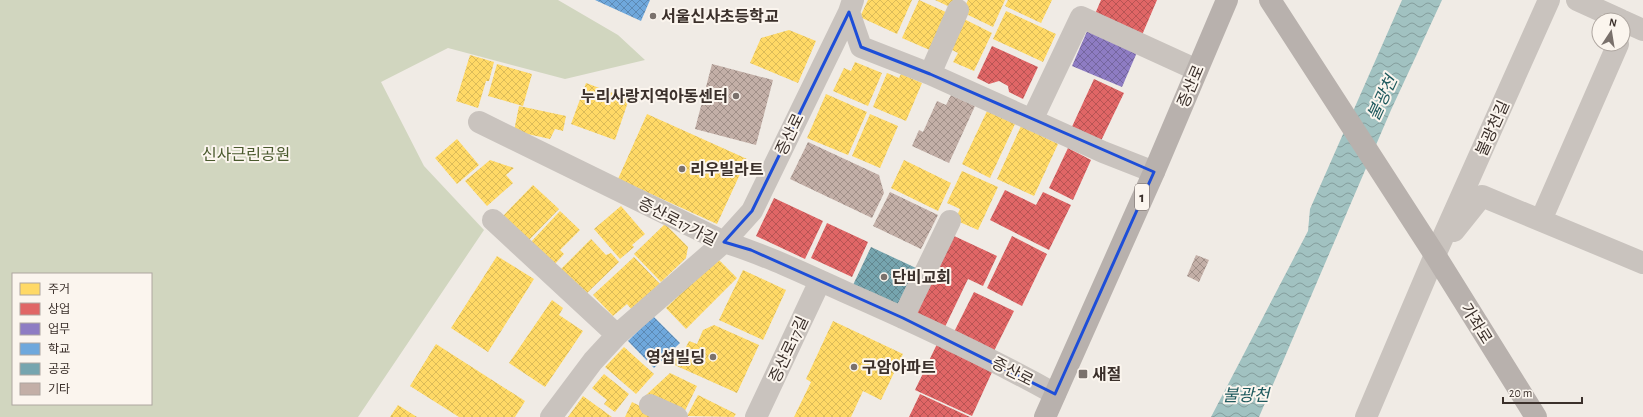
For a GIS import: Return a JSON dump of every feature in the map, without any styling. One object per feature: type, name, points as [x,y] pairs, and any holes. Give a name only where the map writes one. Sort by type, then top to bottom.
[{"type":"main road","name":"증산로","points":[[1045,417],[1154,172],[1227,0]]},
{"type":"main road","name":"가좌로","points":[[1270,0],[1435,255],[1536,417]]},
{"type":"street","name":"불광천길","points":[[1366,417],[1435,255],[1550,0]]},
{"type":"street","points":[[1577,0],[1601,12]]},
{"type":"street","name":"증산로","points":[[852,6],[861,47],[930,74],[1032,120],[1154,172]]},
{"type":"street","name":"증산로","points":[[852,6],[752,211],[724,242],[751,250],[903,318],[1010,369],[1055,394]]},
{"type":"street","points":[[930,74],[958,10]]},
{"type":"street","points":[[1032,120],[1081,17],[1197,70]]},
{"type":"street","points":[[1541,220],[1614,52]]},
{"type":"street","name":"증산로17가길","points":[[479,122],[724,242],[617,334],[593,361],[551,417]]},
{"type":"street","name":"불광천길","points":[[1435,255],[1482,196],[1643,263]]},
{"type":"street","points":[[492,220],[617,334]]},
{"type":"street","points":[[903,318],[950,221]]},
{"type":"street","name":"증산로17길","points":[[756,417],[820,281]]},
{"type":"street","points":[[650,405],[677,417]]},
{"type":"highlighted area","points":[[849,12],[861,47],[930,74],[1154,172],[1055,394],[903,318],[751,250],[724,242],[752,211]]},
{"type":"green space","name":"신사근린공원","points":[[0,0],[558,0],[618,35],[645,60],[565,79],[448,48],[381,82],[424,166],[484,230],[358,417],[0,417]]},
{"type":"water","name":"불광천","points":[[1402,0],[1442,0],[1391,110],[1259,417],[1211,417],[1308,231],[1310,209]]},
{"type":"building: 주거","points":[[868,0],[912,0],[897,34],[860,17]]},
{"type":"building: 주거","points":[[919,0],[948,13],[932,51],[902,38]]},
{"type":"building: 주거","points":[[935,0],[953,0],[950,7]]},
{"type":"building: 주거","points":[[968,0],[1005,0],[993,27],[962,12]]},
{"type":"building: 주거","points":[[1008,0],[1052,0],[1041,23],[1005,6]]},
{"type":"building: 주거","points":[[1006,11],[1056,34],[1043,62],[993,39]]},
{"type":"building: 주거","points":[[962,18],[992,33],[974,71],[953,62],[958,53],[948,48]]},
{"type":"building: 주거","points":[[789,30],[816,41],[798,83],[750,63],[761,38]]},
{"type":"building: 주거","points":[[470,55],[494,62],[489,81],[486,81],[478,108],[456,101]]},
{"type":"building: 주거","points":[[855,62],[882,73],[868,106],[833,91],[844,68],[851,71]]},
{"type":"building: 주거","points":[[497,64],[532,74],[523,106],[488,96]]},
{"type":"building: 주거","points":[[887,73],[899,78],[901,74],[922,83],[906,121],[873,107]]},
{"type":"building: 주거","points":[[586,83],[629,99],[615,140],[571,124]]},
{"type":"building: 주거","points":[[826,94],[867,112],[848,155],[807,138]]},
{"type":"building: 주거","points":[[519,106],[566,116],[563,131],[555,129],[550,139],[514,131]]},
{"type":"building: 주거","points":[[987,111],[1015,124],[990,178],[962,164]]},
{"type":"building: 주거","name":"리우빌라트","points":[[647,114],[747,159],[717,224],[618,179]]},
{"type":"building: 주거","points":[[870,114],[898,126],[880,168],[852,156]]},
{"type":"building: 주거","points":[[1021,126],[1058,144],[1034,196],[997,179]]},
{"type":"building: 주거","points":[[457,139],[479,165],[457,184],[435,158]]},
{"type":"building: 주거","points":[[490,160],[514,168],[506,175],[513,183],[487,206],[465,181]]},
{"type":"building: 주거","points":[[904,160],[951,183],[938,211],[891,188]]},
{"type":"building: 주거","points":[[962,171],[998,187],[978,230],[955,220],[960,209],[947,203]]},
{"type":"building: 주거","points":[[533,185],[559,209],[528,241],[502,217]]},
{"type":"building: 주거","points":[[621,206],[645,234],[632,245],[634,247],[620,259],[594,229]]},
{"type":"building: 주거","points":[[560,211],[580,230],[560,250],[564,254],[554,265],[530,243]]},
{"type":"building: 주거","points":[[665,224],[688,247],[686,258],[661,282],[634,254]]},
{"type":"building: 주거","points":[[591,239],[606,255],[611,253],[619,262],[587,293],[559,271]]},
{"type":"building: 주거","points":[[497,256],[534,279],[488,352],[451,328]]},
{"type":"building: 주거","points":[[634,257],[661,285],[633,311],[627,304],[613,316],[593,295]]},
{"type":"building: 주거","points":[[717,258],[737,278],[686,329],[666,308]]},
{"type":"building: 주거","points":[[743,270],[786,290],[763,340],[719,320]]},
{"type":"building: 주거","points":[[552,300],[563,308],[559,315],[583,331],[545,387],[509,363]]},
{"type":"building: 주거","name":"구암아파트","points":[[833,321],[903,354],[881,400],[863,391],[851,417],[794,417],[811,382],[806,379]]},
{"type":"building: 주거","name":"영섭빌딩","points":[[714,325],[759,345],[737,393],[670,363],[676,348],[684,351],[689,341],[697,344],[703,330]]},
{"type":"building: 주거","points":[[436,344],[525,401],[515,417],[459,417],[410,386]]},
{"type":"building: 주거","points":[[624,347],[654,374],[636,394],[605,367]]},
{"type":"building: 주거","points":[[670,373],[697,386],[683,415],[645,396]]},
{"type":"building: 주거","points":[[604,374],[629,394],[615,412],[604,404],[607,400],[592,388]]},
{"type":"building: 주거","points":[[698,395],[736,414],[734,417],[687,416]]},
{"type":"building: 주거","points":[[583,396],[612,417],[568,417]]},
{"type":"building: 주거","points":[[632,402],[648,410],[651,417],[625,417]]},
{"type":"building: 주거","points":[[398,405],[417,417],[390,417]]},
{"type":"building: 상업","points":[[1101,0],[1157,0],[1142,35],[1095,14]]},
{"type":"building: 상업","points":[[992,46],[1038,67],[1023,99],[1009,92],[1008,86],[999,81],[989,84],[977,78]]},
{"type":"building: 상업","points":[[1094,79],[1124,93],[1099,145],[1070,131]]},
{"type":"building: 상업","points":[[1068,148],[1091,160],[1073,200],[1049,188]]},
{"type":"building: 상업","points":[[1005,190],[1036,205],[1043,192],[1071,205],[1049,250],[990,220]]},
{"type":"building: 상업","points":[[774,198],[823,221],[805,259],[756,236]]},
{"type":"building: 상업","points":[[827,223],[868,242],[852,277],[811,258]]},
{"type":"building: 상업","points":[[952,235],[997,256],[983,286],[968,279],[944,329],[913,314]]},
{"type":"building: 상업","points":[[1012,236],[1047,254],[1022,306],[987,288]]},
{"type":"building: 상업","points":[[974,292],[1014,311],[993,353],[953,334]]},
{"type":"building: 상업","points":[[937,344],[993,370],[972,416],[915,390]]},
{"type":"building: 상업","points":[[920,394],[970,417],[909,417]]},
{"type":"building: 업무","points":[[1088,29],[1138,50],[1122,87],[1072,66]]},
{"type":"building: 학교","points":[[595,0],[650,0],[641,21]]},
{"type":"building: 학교","points":[[653,316],[680,343],[654,368],[628,341]]},
{"type":"building: 공공","name":"단비교회","points":[[871,247],[916,268],[897,306],[853,285]]},
{"type":"building: 기타","name":"누리사랑지역아동센터","points":[[712,64],[773,80],[756,145],[695,129]]},
{"type":"building: 기타","points":[[951,95],[975,106],[949,163],[912,146],[919,130],[923,132],[937,101],[946,105]]},
{"type":"building: 기타","points":[[808,142],[879,175],[884,193],[872,218],[790,179]]},
{"type":"building: 기타","points":[[890,192],[938,215],[921,249],[873,226]]},
{"type":"building: 기타","points":[[1196,255],[1209,260],[1199,282],[1187,276]]},
{"type":"place","name":"서울신사초등학교","points":[[653,16]]},
{"type":"place","name":"누리사랑지역아동센터","points":[[736,96]]},
{"type":"place","name":"리우빌라트","points":[[682,169]]},
{"type":"place","name":"단비교회","points":[[884,277]]},
{"type":"place","name":"영섭빌딩","points":[[713,357]]},
{"type":"place","name":"구암아파트","points":[[854,367]]},
{"type":"place","name":"새절","points":[[1083,374]]}]
